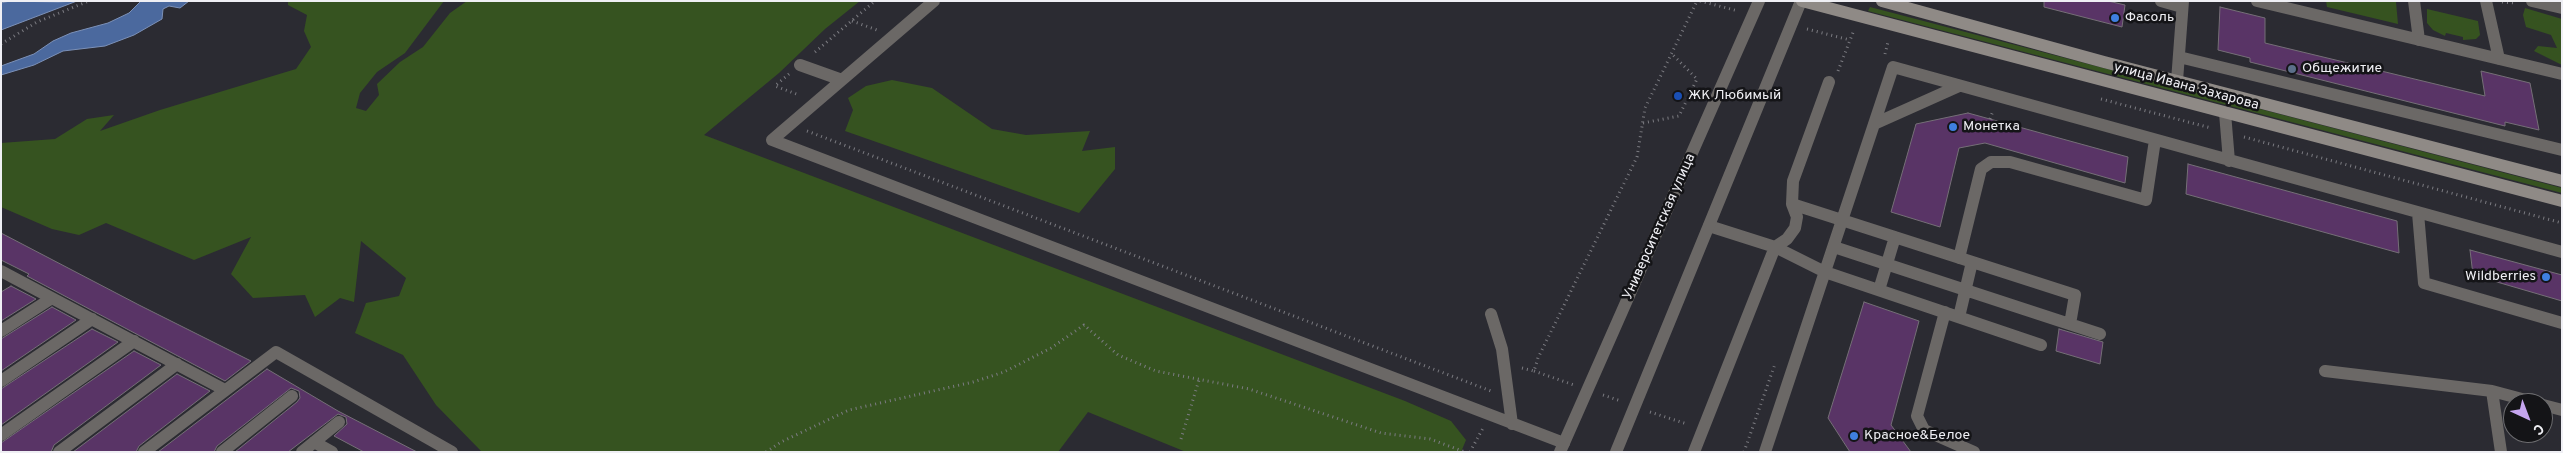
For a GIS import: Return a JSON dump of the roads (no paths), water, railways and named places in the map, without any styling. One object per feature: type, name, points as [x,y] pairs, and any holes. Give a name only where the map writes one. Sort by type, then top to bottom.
[{"type":"main road","name":"улица Ивана Захарова","points":[[1802,1],[2562,201]]},
{"type":"main road","name":"улица Ивана Захарова","points":[[1882,1],[2562,182]]},
{"type":"street","points":[[934,1],[772,140],[1512,424],[1562,447]]},
{"type":"street","name":"Университетская улица","points":[[1562,447],[1759,1]]},
{"type":"street","points":[[1616,452],[1802,1]]},
{"type":"street","points":[[2161,1],[2183,4],[2177,81]]},
{"type":"street","points":[[2258,1],[2562,74]]},
{"type":"street","points":[[2414,1],[2419,40]]},
{"type":"street","points":[[2486,1],[2499,59]]},
{"type":"street","points":[[2532,1],[2562,8]]},
{"type":"street","points":[[2180,57],[2562,150]]},
{"type":"street","points":[[800,65],[842,80]]},
{"type":"street","points":[[1765,452],[1893,67],[2562,252]]},
{"type":"street","points":[[1694,452],[1775,247],[1787,239],[1795,228],[1797,217],[1792,204],[1793,180],[1829,82]]},
{"type":"street","points":[[1874,124],[1959,86]]},
{"type":"street","points":[[2225,113],[2229,161]]},
{"type":"street","points":[[1959,258],[1981,169],[1991,162],[2010,162],[2146,200],[2155,140]]},
{"type":"street","points":[[1792,204],[2075,295],[2070,324]]},
{"type":"street","points":[[2418,213],[2424,283],[2562,322]]},
{"type":"street","points":[[1709,226],[1775,247],[1825,272],[2041,345]]},
{"type":"street","points":[[1879,290],[1895,237]]},
{"type":"street","points":[[1834,247],[2100,334]]},
{"type":"street","points":[[1959,317],[1972,262]]},
{"type":"street","points":[[5,277],[52,298],[225,390]]},
{"type":"street","points":[[1,331],[52,298]]},
{"type":"street","points":[[1944,312],[1917,416],[1924,430],[1940,439],[1974,452]]},
{"type":"street","points":[[1491,314],[1502,349],[1512,424]]},
{"type":"street","points":[[1,381],[92,319]]},
{"type":"street","points":[[1,435],[134,341]]},
{"type":"street","points":[[144,452],[276,352],[452,452]]},
{"type":"street","points":[[58,452],[177,364]]},
{"type":"street","points":[[2325,370],[2503,394]]},
{"type":"street","points":[[2492,391],[2501,452]]},
{"type":"street","points":[[222,452],[292,396]]},
{"type":"street","points":[[302,452],[339,422]]},
{"type":"street","points":[[314,442],[332,452]]},
{"type":"water","points":[[10,1],[77,1],[1,30],[1,3]]},
{"type":"water","points":[[141,1],[189,1],[180,8],[169,6],[163,9],[162,19],[134,35],[105,46],[63,51],[34,65],[1,75],[1,66],[34,54],[53,41],[71,33],[108,23],[129,13]]},
{"type":"place","name":"Фасоль","points":[[2115,18]]},
{"type":"place","name":"Общежитие","points":[[2292,69]]},
{"type":"place","name":"ЖК Любимый","points":[[1678,96]]},
{"type":"place","name":"Монетка","points":[[1953,127]]},
{"type":"place","name":"Wildberries","points":[[2546,277]]},
{"type":"place","name":"Красное&Белое","points":[[1854,436]]}]
